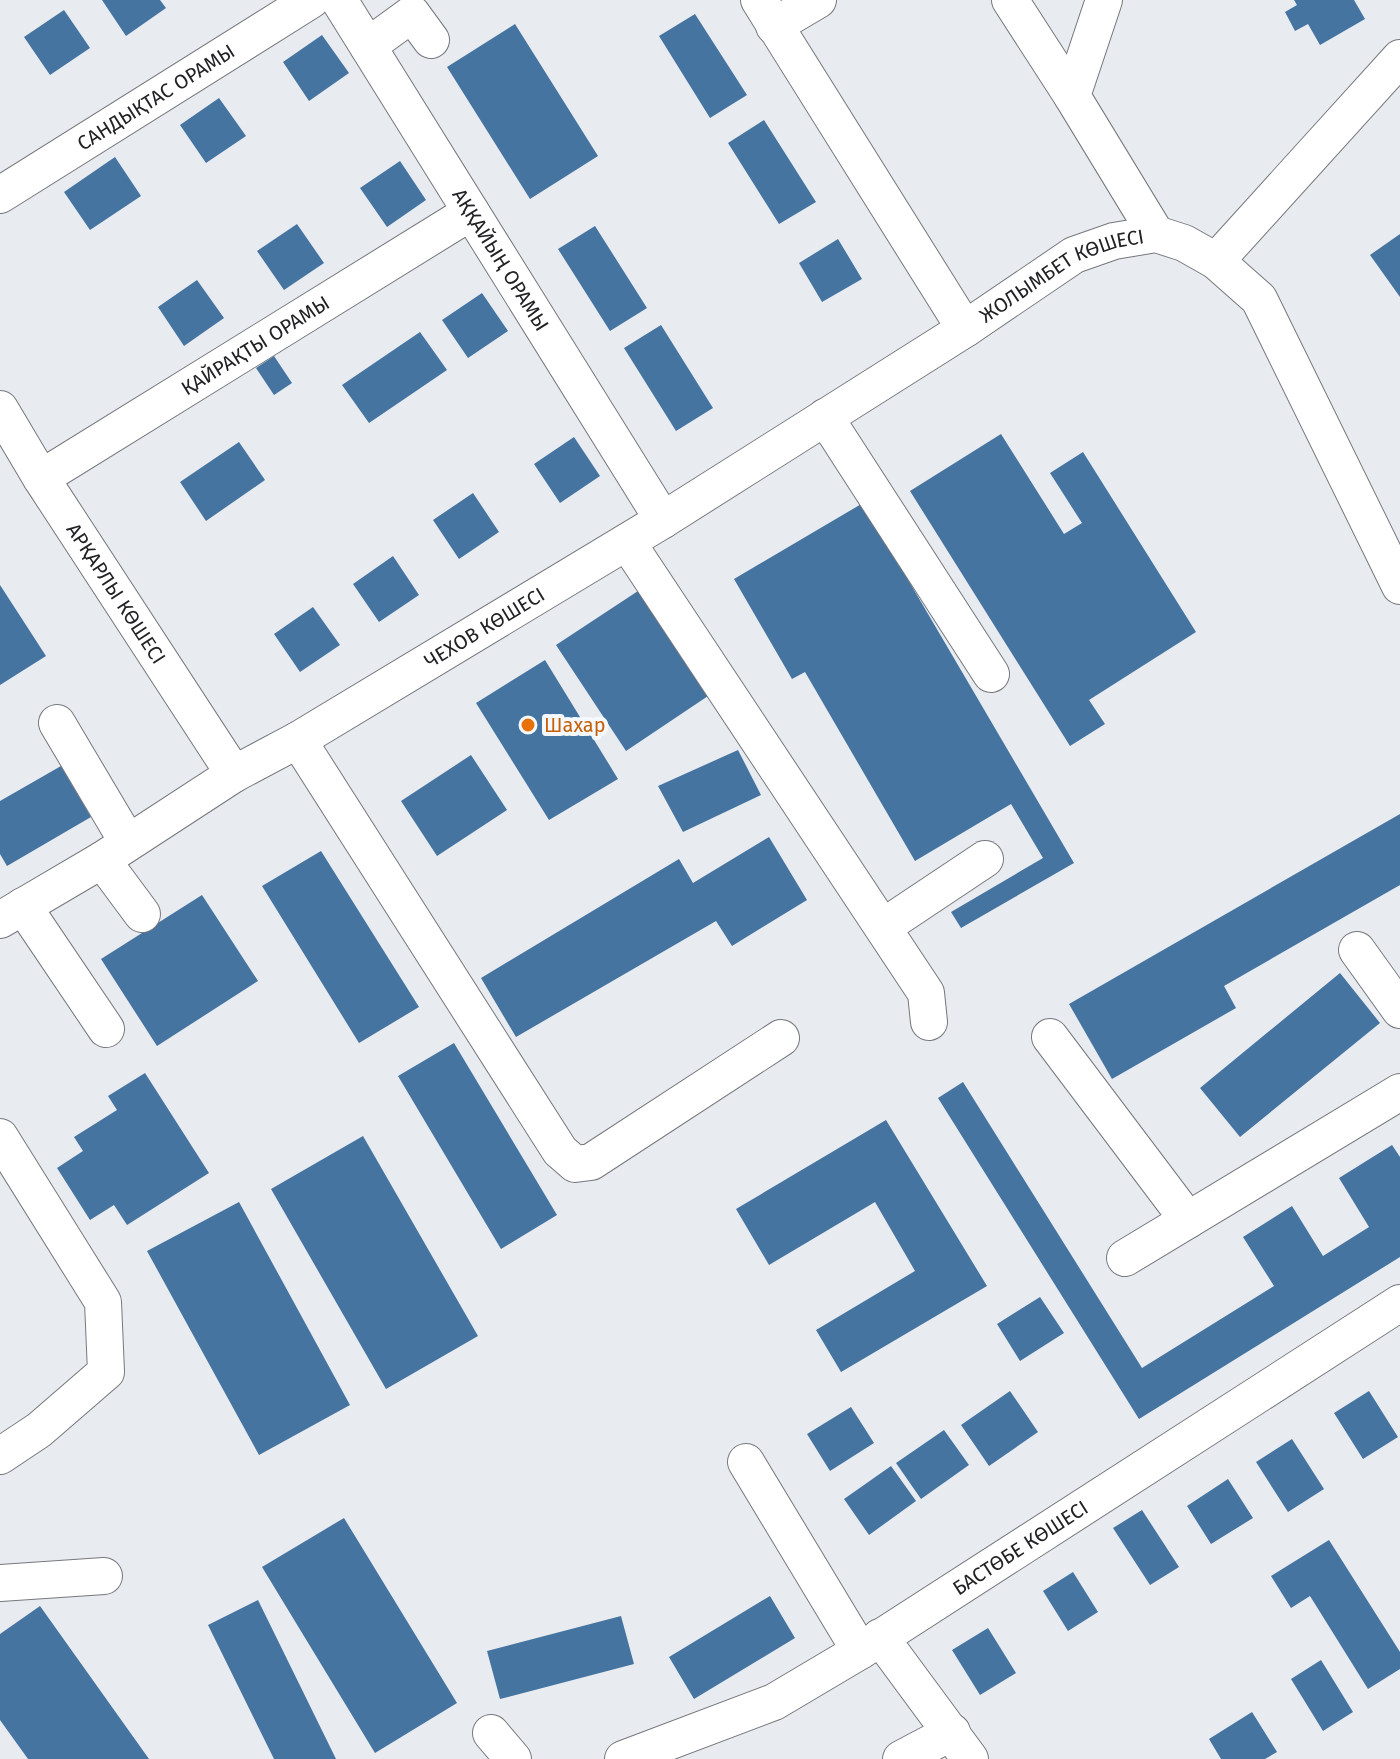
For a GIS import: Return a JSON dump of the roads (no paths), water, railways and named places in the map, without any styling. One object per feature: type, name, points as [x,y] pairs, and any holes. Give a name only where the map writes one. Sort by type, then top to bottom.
[{"type":"street","name":"САНДЫҚТАС ОРАМЫ","points":[[0,195],[311,0]]},
{"type":"street","name":"АҚҚАЙЫҢ ОРАМЫ","points":[[339,0],[663,520]]},
{"type":"street","points":[[767,13],[818,0]]},
{"type":"street","points":[[1010,0],[1156,234]]},
{"type":"street","points":[[1072,96],[1104,0]]},
{"type":"street","name":"ЖОЛЫМБЕТ КӨШЕСІ","points":[[767,13],[965,329],[1074,255],[1114,241],[1156,234],[1184,243],[1216,261],[1259,299],[1400,586]]},
{"type":"street","points":[[368,46],[412,14],[431,40]]},
{"type":"street","points":[[1216,261],[1400,58]]},
{"type":"street","name":"ҚАЙРАҚТЫ ОРАМЫ","points":[[41,478],[471,212]]},
{"type":"street","name":"ЧЕХОВ КӨШЕСІ","points":[[11,913],[234,774],[298,740],[663,520],[965,329]]},
{"type":"street","name":"АРҚАРЛЫ КӨШЕСІ","points":[[0,409],[41,478],[234,774]]},
{"type":"street","points":[[825,417],[991,674]]},
{"type":"street","points":[[627,542],[926,993],[929,1022]]},
{"type":"street","points":[[57,723],[142,914]]},
{"type":"street","points":[[298,740],[560,1151],[575,1164],[591,1162],[781,1038]]},
{"type":"street","points":[[883,927],[985,859]]},
{"type":"street","points":[[11,913],[106,1029]]},
{"type":"street","points":[[1357,950],[1400,1010]]},
{"type":"street","points":[[1050,1037],[1188,1220]]},
{"type":"street","points":[[1125,1258],[1400,1092]]},
{"type":"street","points":[[0,1137],[103,1302],[106,1372],[39,1430],[0,1456]]},
{"type":"street","name":"БАСТӨБЕ КӨШЕСІ","points":[[623,1759],[774,1702],[870,1644],[1400,1303]]},
{"type":"street","points":[[746,1462],[870,1644],[961,1745],[901,1759]]},
{"type":"street","points":[[0,1583],[104,1576]]},
{"type":"place","name":"Шахар","points":[[528,725]]}]
